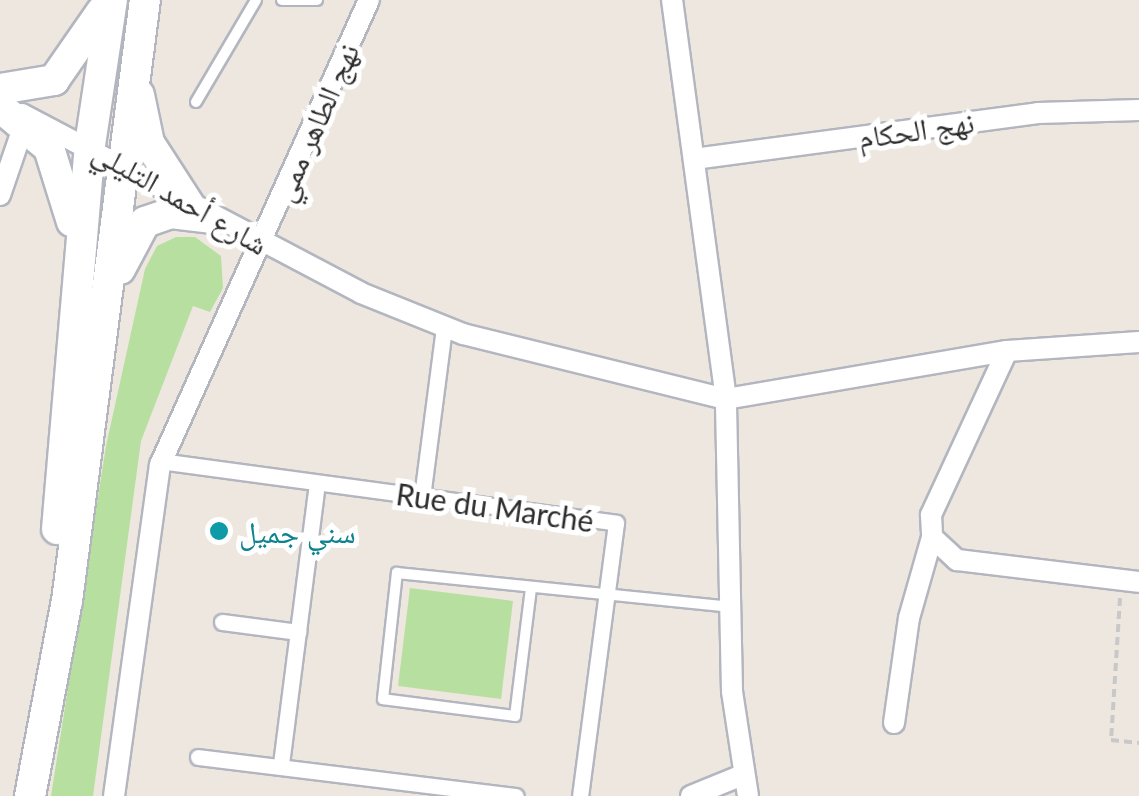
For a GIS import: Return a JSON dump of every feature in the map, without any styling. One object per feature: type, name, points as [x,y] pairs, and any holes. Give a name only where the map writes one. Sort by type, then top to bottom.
[{"type":"main road","points":[[0,90],[54,80],[110,0]]},
{"type":"main road","points":[[13,796],[51,596],[90,145],[110,0]]},
{"type":"main road","points":[[30,796],[108,306],[118,162],[145,0]]},
{"type":"main road","points":[[136,71],[150,143],[200,213]]},
{"type":"main road","points":[[8,112],[61,169],[78,275]]},
{"type":"main road","points":[[108,306],[145,222],[170,213],[200,213]]},
{"type":"street","name":"نهج الطاهر ممي","points":[[114,796],[161,461],[369,0]]},
{"type":"street","points":[[672,0],[726,399],[730,607],[744,786],[691,796]]},
{"type":"street","name":"نهج الحكام","points":[[694,158],[1038,113],[1139,110]]},
{"type":"street","name":"شارع أحمد التليلي","points":[[8,112],[90,145],[200,213],[260,244],[361,293],[444,327],[726,399]]},
{"type":"street","points":[[0,194],[8,112]]},
{"type":"street","points":[[422,497],[444,327]]},
{"type":"street","points":[[726,399],[1007,351],[1139,342]]},
{"type":"street","points":[[894,723],[909,618],[932,537],[931,515],[1007,351]]},
{"type":"street","name":"Rue du Marché","points":[[161,461],[616,523],[580,796]]},
{"type":"street","points":[[282,764],[317,483]]},
{"type":"street","points":[[932,537],[956,560],[1130,581]]},
{"type":"street","points":[[222,622],[298,632]]},
{"type":"street","points":[[198,757],[282,764],[516,796]]},
{"type":"lane","points":[[196,102],[256,0]]},
{"type":"lane","points":[[282,0],[317,0]]},
{"type":"lane","points":[[531,588],[515,716],[383,699],[397,573],[730,607]]},
{"type":"path","points":[[1130,581],[1112,740],[1139,743]]},
{"type":"green space","points":[[176,237],[195,237],[221,256],[223,288],[210,312],[193,306],[141,441],[93,796],[51,796],[106,446],[145,269],[157,246]]},
{"type":"green space","points":[[410,588],[513,601],[501,699],[398,686]]},
{"type":"place","name":"سني جميل","points":[[219,531]]}]
